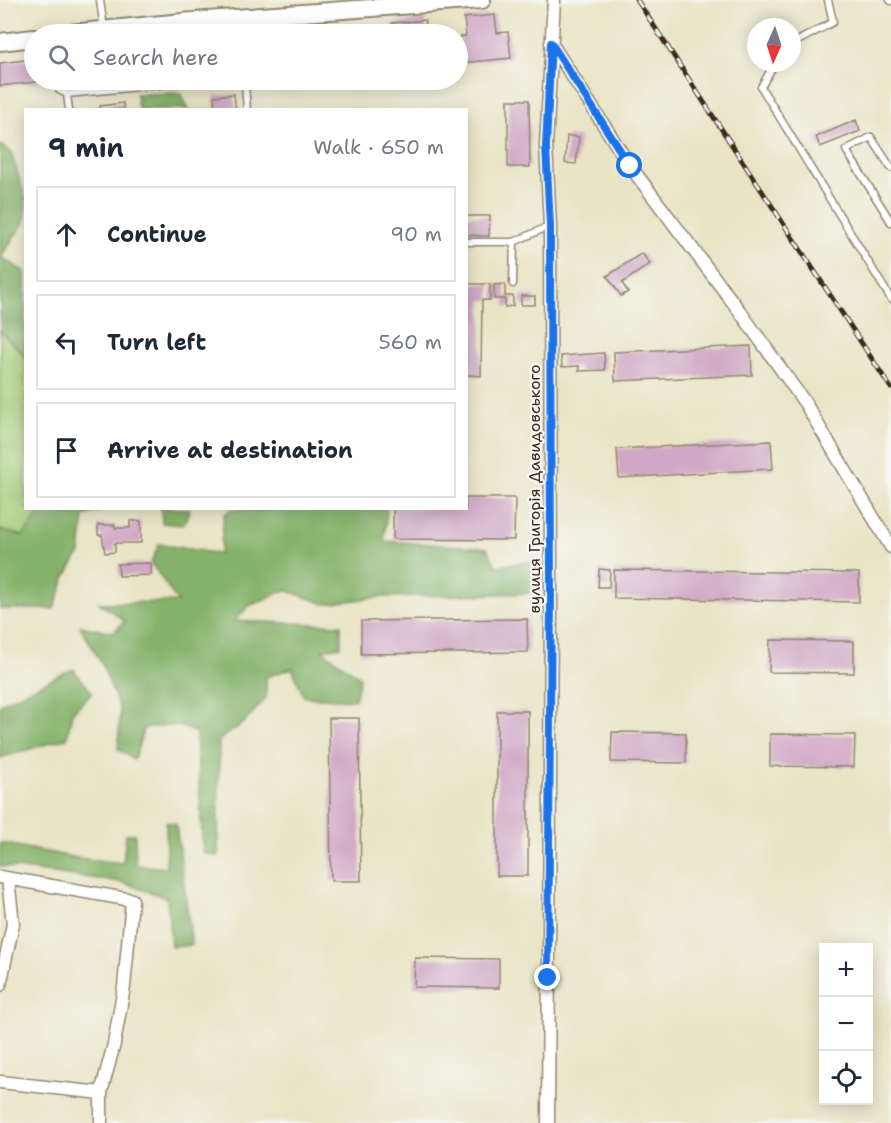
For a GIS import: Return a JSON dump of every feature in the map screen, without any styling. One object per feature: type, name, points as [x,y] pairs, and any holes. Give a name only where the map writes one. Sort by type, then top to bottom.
[{"type":"main road","points":[[193,24],[482,0]]},
{"type":"main road","points":[[0,42],[24,39]]},
{"type":"street","name":"вулиця Григорія Давидовського","points":[[548,1123],[551,597],[550,226],[546,146],[554,0]]},
{"type":"street","points":[[551,43],[630,166],[741,313],[805,404],[891,547]]},
{"type":"street","points":[[0,985],[13,924],[4,878],[132,900],[124,987],[114,1044],[101,1094],[101,1123]]},
{"type":"street","points":[[0,1082],[101,1094]]},
{"type":"lane","points":[[100,0],[103,24]]},
{"type":"lane","points":[[801,39],[833,22],[828,0]]},
{"type":"lane","points":[[769,72],[760,87],[891,299]]},
{"type":"lane","points":[[59,90],[67,94],[104,90]]},
{"type":"lane","points":[[245,90],[247,108]]},
{"type":"lane","points":[[67,94],[69,108]]},
{"type":"lane","points":[[891,168],[871,137],[846,150],[891,222]]},
{"type":"lane","points":[[468,242],[514,242],[550,226]]},
{"type":"lane","points":[[513,284],[514,242]]},
{"type":"green space","points":[[180,93],[188,108],[138,108],[136,94]]},
{"type":"green space","points":[[0,145],[11,152],[24,194],[24,222],[1,257],[24,271],[24,358],[22,353],[0,331]]},
{"type":"green space","points":[[0,331],[22,353],[24,358],[24,510],[42,510],[23,536],[0,530]]},
{"type":"green space","points":[[42,510],[101,510],[84,516],[80,553],[66,576],[54,609],[0,609],[0,530],[23,536]]},
{"type":"green space","points":[[161,510],[190,510],[183,525],[162,523]]},
{"type":"green space","points":[[230,510],[387,510],[384,541],[487,548],[496,566],[535,561],[535,593],[380,597],[325,604],[285,590],[249,606],[234,621],[341,625],[341,646],[322,650],[360,677],[355,700],[304,697],[292,668],[266,677],[266,698],[244,723],[219,740],[218,856],[203,853],[196,733],[178,725],[144,728],[134,760],[118,749],[120,710],[102,664],[80,626],[113,632],[125,621],[99,603],[178,602],[151,563],[159,544],[220,554],[224,515]]},
{"type":"green space","points":[[73,669],[92,692],[72,713],[67,738],[0,758],[0,704]]},
{"type":"green space","points":[[166,822],[176,824],[192,945],[171,947],[167,898],[121,882],[0,866],[0,843],[78,858],[123,863],[126,834],[135,834],[136,865],[166,868]]},
{"type":"building","points":[[495,15],[497,33],[508,32],[511,58],[468,62],[468,24],[465,24],[464,18]]},
{"type":"building","points":[[425,20],[425,24],[392,24]]},
{"type":"building","points":[[24,60],[24,83],[0,86],[0,63]]},
{"type":"building","points":[[234,94],[236,108],[215,108],[214,96]]},
{"type":"building","points":[[508,100],[529,100],[530,167],[508,167]]},
{"type":"building","points":[[123,103],[124,108],[100,108],[100,106]]},
{"type":"building","points":[[856,120],[860,131],[820,147],[816,137]]},
{"type":"building","points":[[567,136],[579,137],[576,164],[565,163]]},
{"type":"building","points":[[468,216],[490,216],[489,236],[468,235]]},
{"type":"building","points":[[642,253],[650,264],[622,283],[628,292],[621,296],[607,276]]},
{"type":"building","points":[[468,284],[490,284],[490,300],[482,300],[481,376],[468,375]]},
{"type":"building","points":[[505,284],[505,296],[513,296],[513,306],[505,307],[505,299],[494,299],[494,285]]},
{"type":"building","points":[[521,296],[535,296],[535,305],[521,305]]},
{"type":"building","points":[[751,346],[752,375],[615,381],[614,352]]},
{"type":"building","points":[[604,353],[605,370],[579,371],[579,366],[562,367],[561,356]]},
{"type":"building","points":[[771,441],[773,469],[619,478],[617,449]]},
{"type":"building","points":[[468,498],[515,498],[514,540],[393,539],[393,510],[468,510]]},
{"type":"building","points":[[130,521],[141,521],[141,543],[115,543],[115,552],[105,553],[102,535],[98,535],[98,525],[130,528]]},
{"type":"building","points":[[151,563],[151,575],[119,576],[118,564]]},
{"type":"building","points":[[599,569],[610,570],[609,587],[598,587]]},
{"type":"building","points":[[614,570],[859,573],[859,602],[614,598]]},
{"type":"building","points":[[527,619],[528,652],[361,654],[361,621]]},
{"type":"building","points":[[770,640],[854,641],[854,673],[769,672]]},
{"type":"building","points":[[497,711],[528,711],[528,876],[497,876]]},
{"type":"building","points":[[329,718],[359,718],[361,881],[331,881]]},
{"type":"building","points":[[612,732],[686,733],[686,763],[611,762]]},
{"type":"building","points":[[770,734],[855,735],[854,767],[770,766]]},
{"type":"building","points":[[415,958],[499,959],[499,988],[414,987]]},
{"type":"railway","points":[[637,0],[891,388]]},
{"type":"route","points":[[548,978],[551,597],[550,226],[546,146],[551,43],[630,166]]}]
